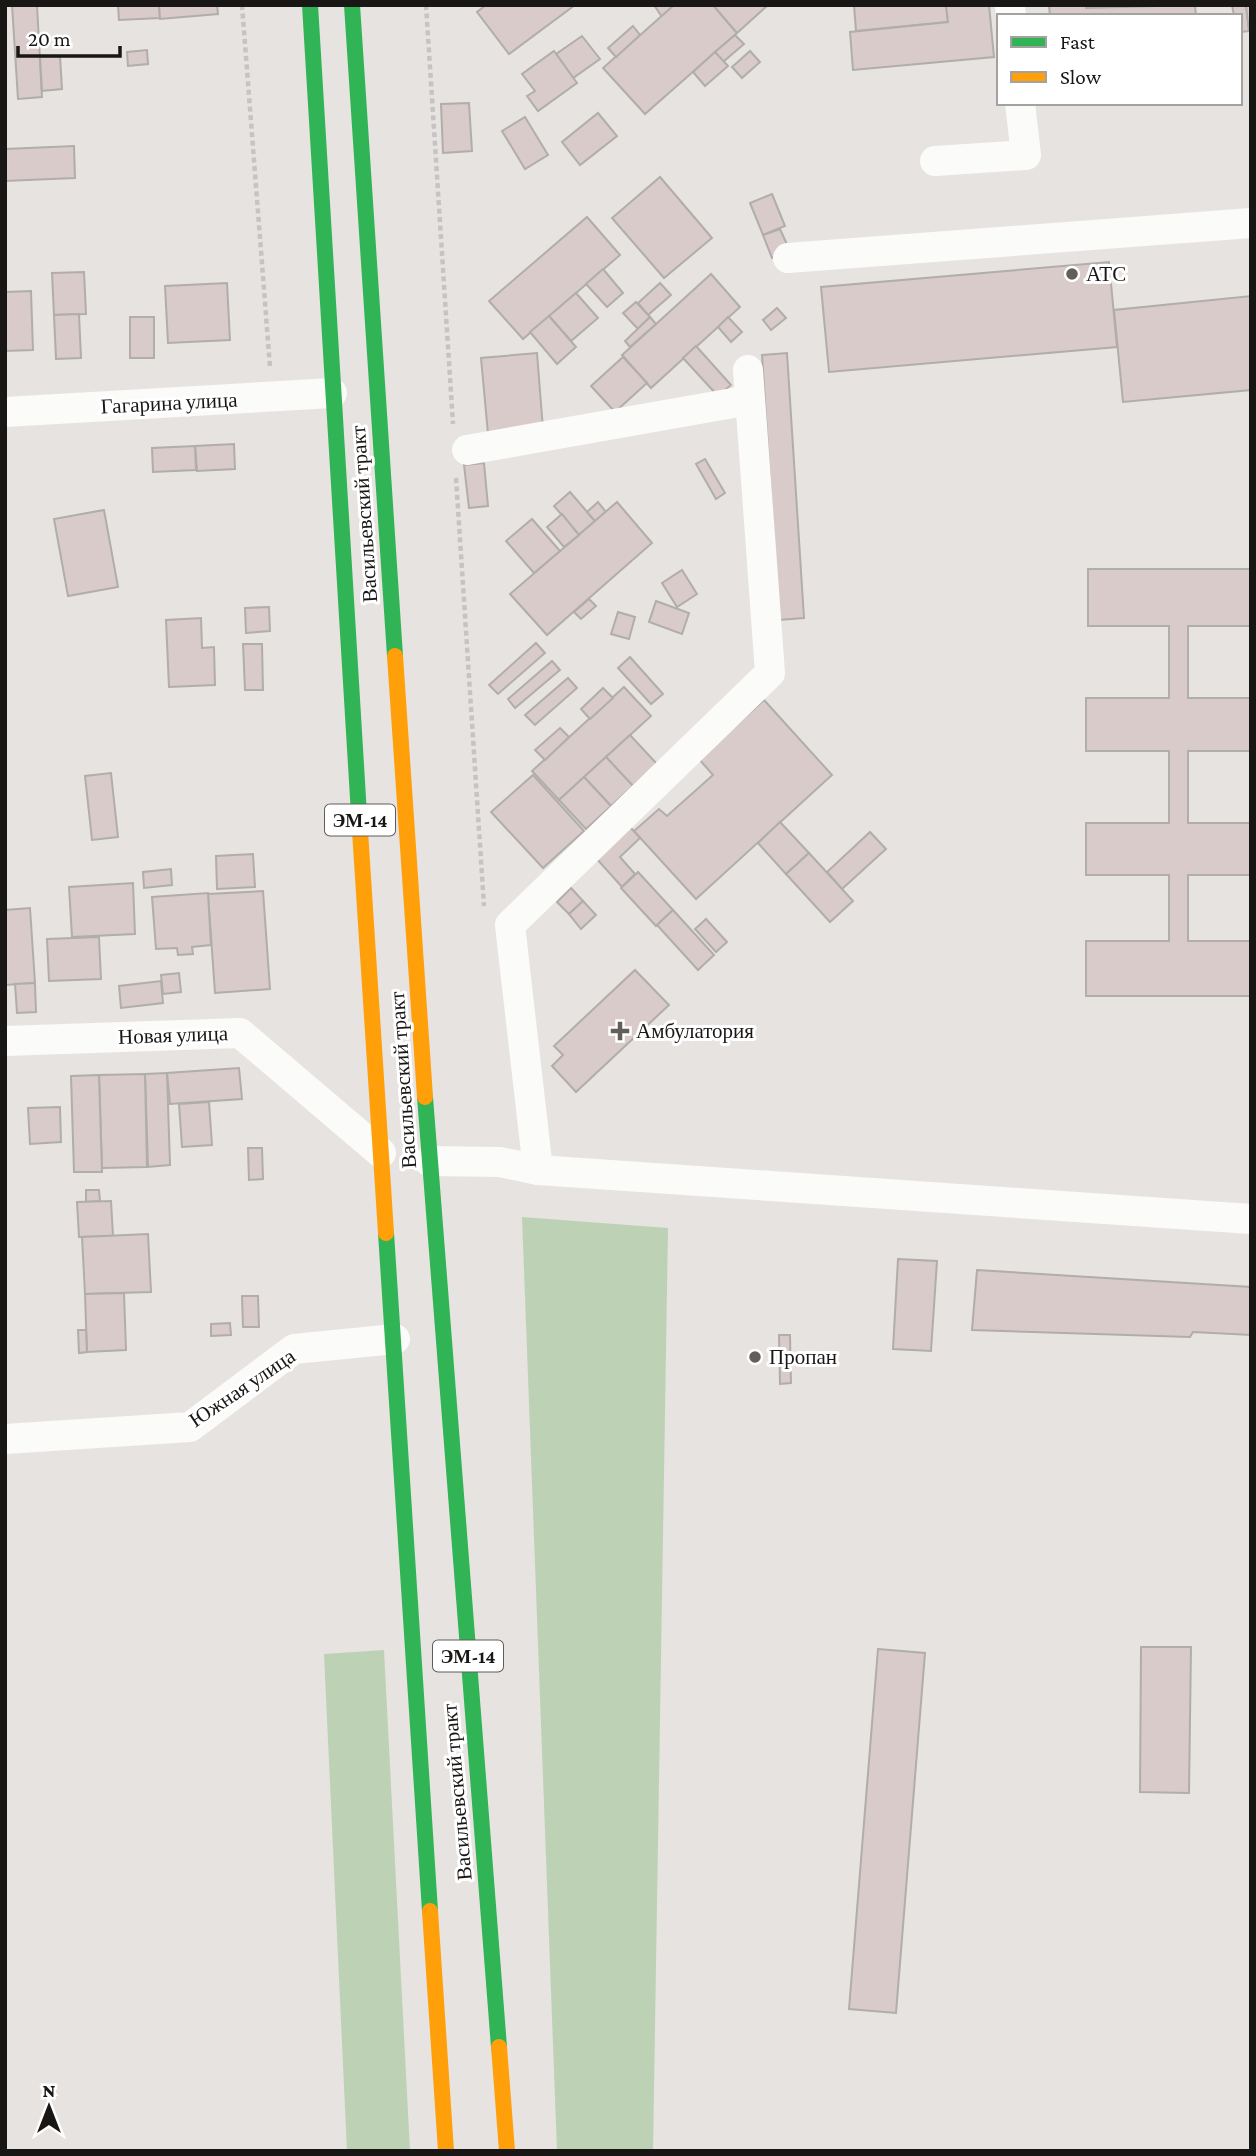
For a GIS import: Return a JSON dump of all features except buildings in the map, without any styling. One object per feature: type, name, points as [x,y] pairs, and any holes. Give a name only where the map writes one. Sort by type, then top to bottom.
[{"type":"main road","name":"Васильевский тракт","points":[[310,5],[332,393],[446,2151]]},
{"type":"main road","name":"Васильевский тракт","points":[[352,5],[429,1161],[507,2151]]},
{"type":"street","points":[[935,161],[1026,155],[1020,105]]},
{"type":"street","points":[[788,257],[1251,223]]},
{"type":"street","points":[[538,1170],[510,925],[770,673],[748,370]]},
{"type":"street","name":"Гагарина улица","points":[[5,412],[332,393]]},
{"type":"street","points":[[459,451],[750,400]]},
{"type":"street","name":"Новая улица","points":[[5,1041],[240,1033],[381,1153]]},
{"type":"street","points":[[429,1161],[500,1162],[538,1170],[1251,1219]]},
{"type":"street","name":"Южная улица","points":[[5,1439],[190,1427],[294,1349],[395,1339]]},
{"type":"path","points":[[242,5],[272,398]]},
{"type":"path","points":[[426,5],[459,451],[484,911]]},
{"type":"green space","points":[[522,1217],[668,1228],[653,2151],[557,2151]]},
{"type":"green space","points":[[384,1650],[410,2151],[347,2151],[324,1654]]},
{"type":"traffic: fast","points":[[310,5],[360,831]]},
{"type":"traffic: fast","points":[[352,5],[395,656]]},
{"type":"traffic: fast","points":[[425,1097],[499,2047]]},
{"type":"traffic: fast","points":[[386,1233],[430,1911]]},
{"type":"traffic: slow","points":[[395,656],[425,1097]]},
{"type":"traffic: slow","points":[[360,831],[386,1233]]},
{"type":"traffic: slow","points":[[430,1911],[446,2151]]},
{"type":"traffic: slow","points":[[499,2047],[507,2151]]},
{"type":"place","name":"АТС","points":[[1072,274]]},
{"type":"place","name":"Амбулатория","points":[[620,1031]]},
{"type":"place","name":"Пропан","points":[[755,1357]]}]
